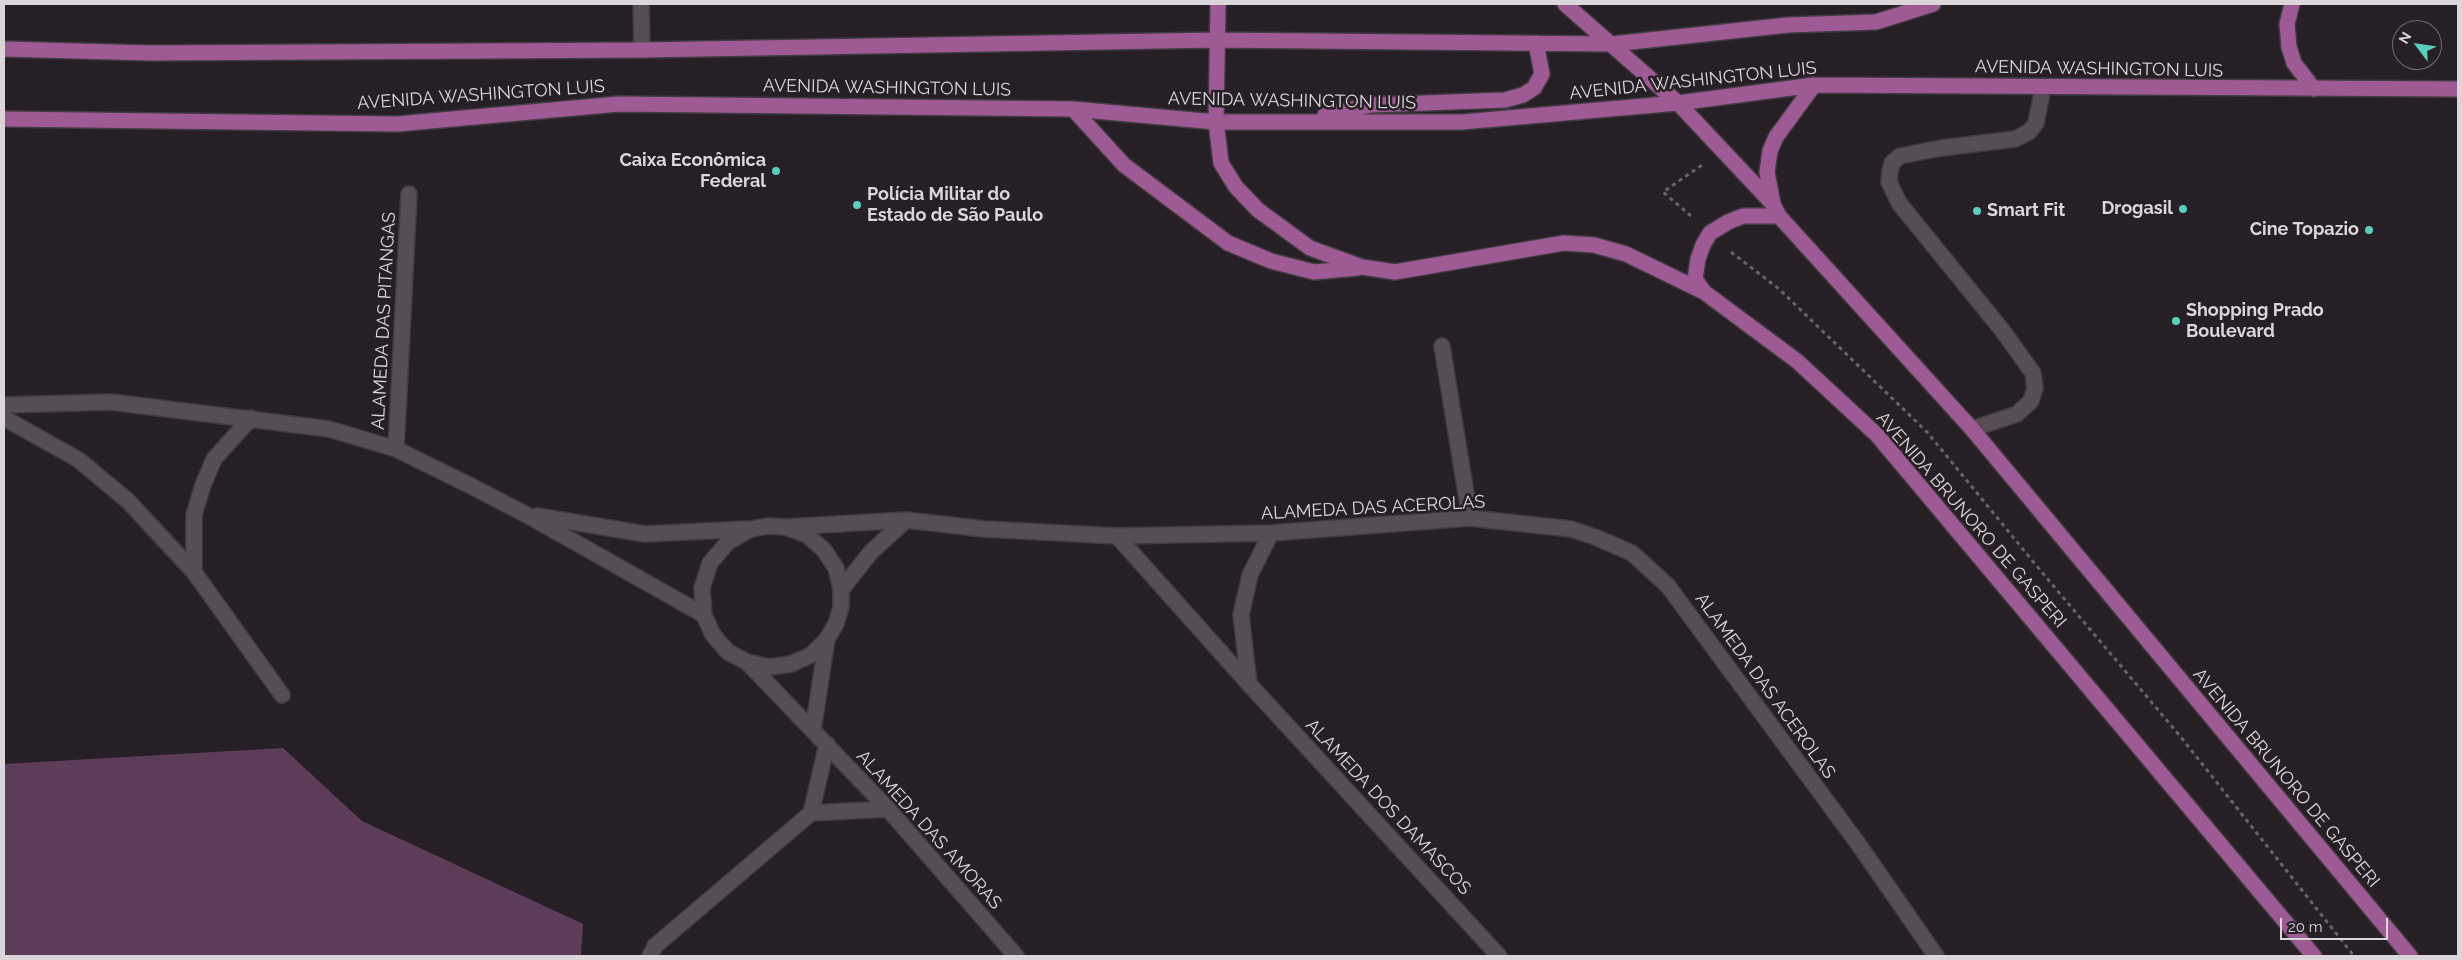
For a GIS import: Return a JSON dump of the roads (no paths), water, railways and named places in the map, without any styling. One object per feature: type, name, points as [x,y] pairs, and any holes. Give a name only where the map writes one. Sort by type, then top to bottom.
[{"type":"main road","name":"AVENIDA BRUNORO DE GASPERI","points":[[1218,4],[1216,122],[1221,163],[1236,187],[1258,210],[1310,248],[1362,267],[1395,272],[1564,243],[1594,245],[1626,254],[1704,292],[1797,361],[1877,435],[2314,956]]},
{"type":"main road","name":"AVENIDA BRUNORO DE GASPERI","points":[[1565,4],[1678,103],[1972,429],[2410,956]]},
{"type":"main road","name":"AVENIDA WASHINGTON LUIS","points":[[4,49],[151,53],[642,50],[1216,40],[1612,44],[1788,25],[1876,22],[1934,4]]},
{"type":"main road","points":[[2292,4],[2287,24],[2289,47],[2294,63],[2314,90]]},
{"type":"main road","points":[[1297,121],[1371,105],[1505,100],[1522,95],[1534,88],[1542,74],[1536,43]]},
{"type":"main road","name":"AVENIDA WASHINGTON LUIS","points":[[4,119],[398,124],[619,104],[1073,109],[1216,122],[1462,122],[1678,103],[1814,85],[2458,90]]},
{"type":"main road","points":[[1704,292],[1695,279],[1698,258],[1710,233],[1728,222],[1743,216],[1776,210],[1767,172],[1770,151],[1776,137],[1814,85]]},
{"type":"main road","name":"AVENIDA BRUNORO DE GASPERI","points":[[1073,109],[1124,165],[1228,243],[1271,261],[1314,272],[1362,267]]},
{"type":"street","points":[[641,4],[642,50]]},
{"type":"street","points":[[1972,429],[2017,414],[2030,401],[2035,388],[2033,372],[2002,330],[1899,203],[1889,182],[1890,171],[1892,163],[1900,156],[1942,148],[2015,140],[2030,132],[2036,123],[2043,87]]},
{"type":"street","name":"ALAMEDA DAS PITANGAS","points":[[396,449],[409,194]]},
{"type":"street","points":[[1442,346],[1470,518]]},
{"type":"street","points":[[4,405],[111,402],[329,429],[396,449],[525,514],[704,616]]},
{"type":"street","points":[[4,418],[79,460],[128,501],[194,572],[282,695]]},
{"type":"street","points":[[194,572],[194,515],[204,485],[214,459],[251,418]]},
{"type":"street","points":[[525,514],[644,534],[752,529],[768,526],[786,527],[807,535],[824,550],[836,568],[841,590],[841,607],[836,624],[827,639],[811,654],[791,664],[769,667],[747,662],[728,652],[713,635],[704,616],[702,588],[710,562],[728,542],[752,529]]},
{"type":"street","name":"ALAMEDA DAS ACEROLAS","points":[[786,527],[906,520],[984,529],[1118,536],[1271,533],[1470,518],[1571,529],[1595,537],[1632,553],[1668,586],[1859,845],[1936,956]]},
{"type":"street","points":[[841,590],[871,552],[906,520]]},
{"type":"street","points":[[1249,684],[1241,615],[1250,575],[1271,533]]},
{"type":"street","name":"ALAMEDA DOS DAMASCOS","points":[[1118,536],[1249,684],[1499,956]]},
{"type":"street","points":[[813,730],[827,639]]},
{"type":"street","name":"ALAMEDA DAS AMORAS","points":[[747,662],[888,809],[1016,956]]},
{"type":"street","points":[[650,956],[655,946],[811,813],[827,744]]},
{"type":"street","points":[[811,813],[888,809]]},
{"type":"place","name":"Caixa Econômica Federal","points":[[776,171]]},
{"type":"place","name":"Polícia Militar do Estado de São Paulo","points":[[857,205]]},
{"type":"place","name":"Drogasil","points":[[2183,209]]},
{"type":"place","name":"Smart Fit","points":[[1977,211]]},
{"type":"place","name":"Cine Topazio","points":[[2369,230]]},
{"type":"place","name":"Shopping Prado Boulevard","points":[[2176,321]]}]
